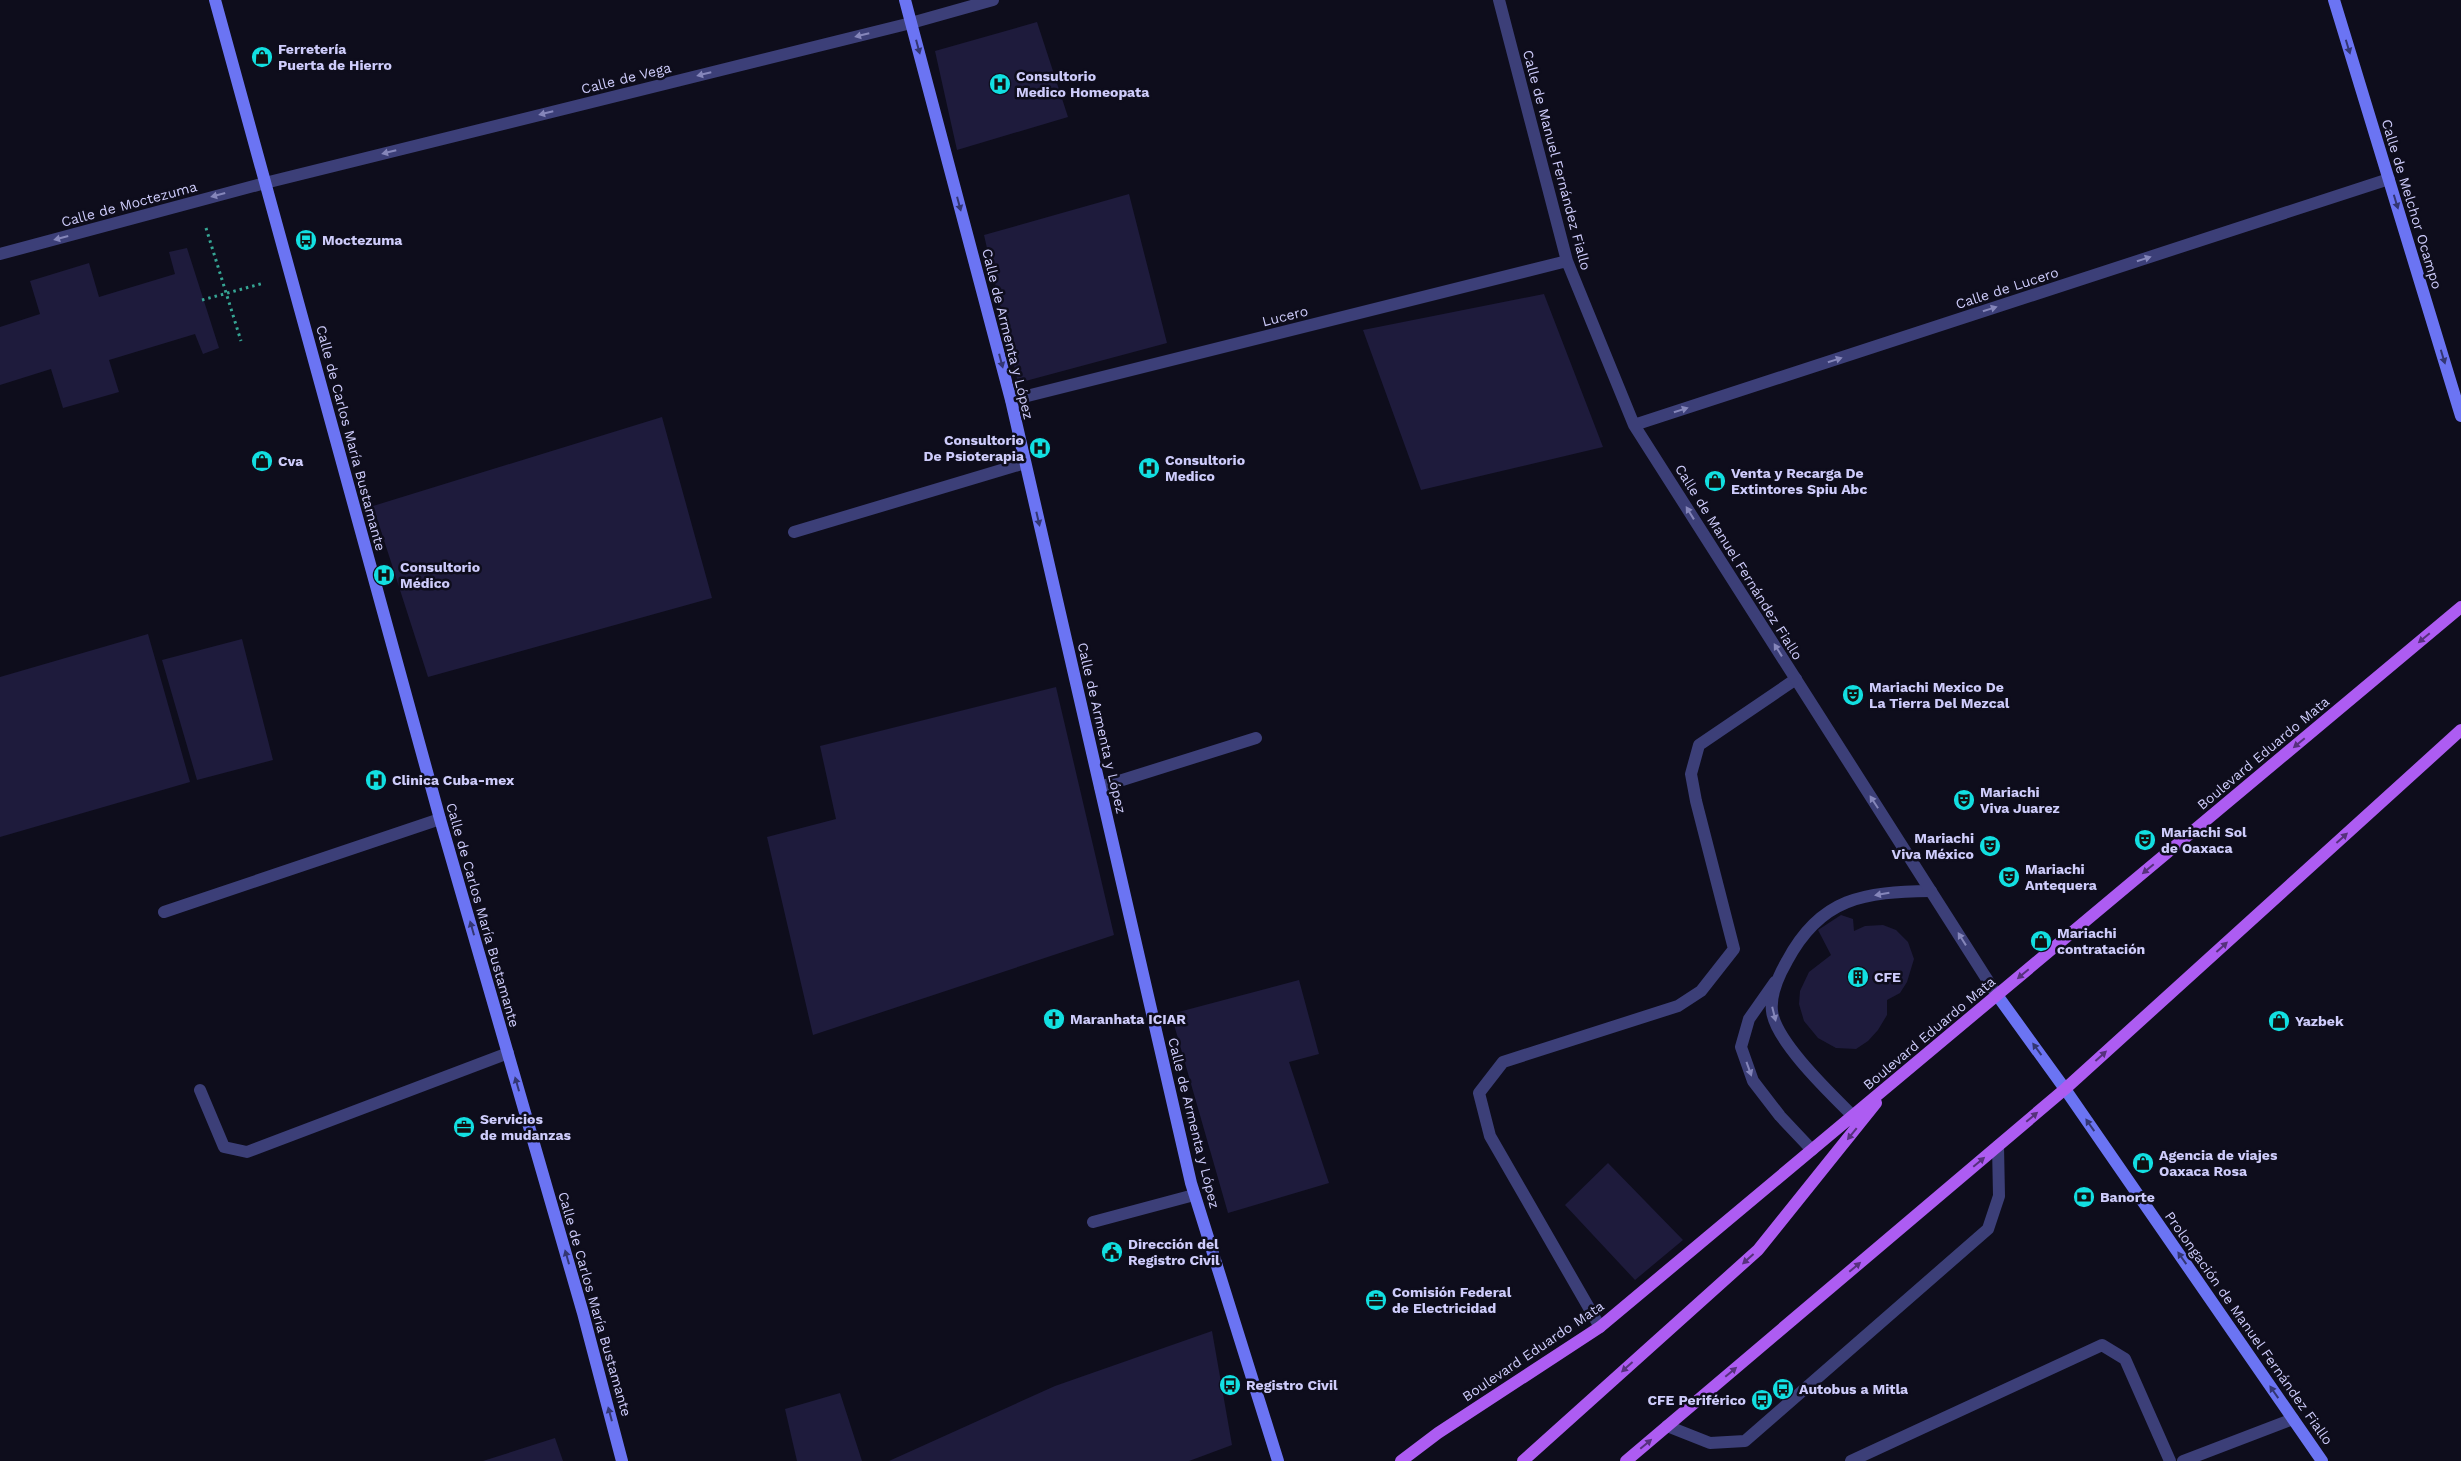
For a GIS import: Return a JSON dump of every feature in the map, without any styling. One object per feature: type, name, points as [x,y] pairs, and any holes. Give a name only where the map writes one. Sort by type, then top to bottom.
[{"type":"main road","name":"Boulevard Eduardo Mata","points":[[1401,1461],[1438,1433],[1600,1327],[2461,607]]},
{"type":"main road","points":[[1626,1461],[2065,1089],[2461,730]]},
{"type":"main road","points":[[1523,1461],[1758,1250],[1893,1082]]},
{"type":"street","name":"Calle de Carlos María Bustamante","points":[[216,0],[440,819],[583,1313],[622,1461]]},
{"type":"street","name":"Calle de Armenta y López","points":[[905,0],[1011,400],[1194,1195],[1278,1461]]},
{"type":"street","name":"Calle de Vega","points":[[265,183],[911,23],[994,0]]},
{"type":"street","name":"Calle de Manuel Fernández Fiallo","points":[[1499,0],[1567,262],[1634,426],[1997,995],[2065,1089]]},
{"type":"street","name":"Calle de Melchor Ocampo","points":[[2334,0],[2461,416]]},
{"type":"street","name":"Calle de Lucero","points":[[1634,426],[2389,179]]},
{"type":"street","name":"Calle de Moctezuma","points":[[0,254],[265,183]]},
{"type":"street","name":"Lucero","points":[[1011,400],[1567,262]]},
{"type":"street","points":[[794,532],[1025,463]]},
{"type":"street","points":[[1600,1327],[1490,1136],[1479,1093],[1502,1062],[1678,1006],[1701,991],[1734,949],[1696,801],[1691,774],[1699,745],[1796,679]]},
{"type":"street","points":[[1100,787],[1256,738]]},
{"type":"street","points":[[164,912],[440,819]]},
{"type":"street","points":[[1812,1150],[1780,1116],[1753,1081],[1741,1047],[1748,1019],[1777,980],[1807,929],[1826,913],[1852,899],[1894,892],[1931,891]]},
{"type":"street","points":[[1777,980],[1772,1012],[1784,1040],[1853,1116]]},
{"type":"street","points":[[200,1090],[224,1147],[247,1152],[508,1053]]},
{"type":"street","name":"Prolongación de Manuel Fernández Fiallo","points":[[2065,1089],[2322,1461]]},
{"type":"street","points":[[1667,1426],[1710,1443],[1745,1442],[1988,1229],[1998,1196],[1998,1146]]},
{"type":"street","points":[[1093,1222],[1194,1195]]},
{"type":"street","points":[[1851,1461],[2102,1345],[2125,1359],[2170,1461]]},
{"type":"street","points":[[2183,1461],[2293,1419]]},
{"type":"path","points":[[198,201],[241,341]]},
{"type":"path","points":[[202,300],[291,276]]},
{"type":"building","name":"Consultorio Medico Homeopata","points":[[1037,22],[1068,117],[957,150],[935,51]]},
{"type":"building","points":[[1129,194],[1167,343],[1018,383],[984,235]]},
{"type":"building","points":[[187,248],[219,348],[203,354],[195,334],[109,360],[119,392],[63,408],[51,369],[0,385],[0,327],[40,314],[30,281],[89,263],[99,297],[175,274],[169,252]]},
{"type":"building","points":[[1544,294],[1603,447],[1421,490],[1363,330]]},
{"type":"building","points":[[662,417],[712,598],[428,677],[373,506]]},
{"type":"building","points":[[148,634],[190,782],[0,837],[0,677]]},
{"type":"building","points":[[242,639],[273,760],[197,780],[162,660]]},
{"type":"building","points":[[1056,687],[1114,935],[813,1035],[767,837],[836,819],[820,746]]},
{"type":"building","name":"CFE","points":[[1841,915],[1853,919],[1854,931],[1865,926],[1883,925],[1896,930],[1908,942],[1914,959],[1907,982],[1900,993],[1887,1000],[1887,1015],[1878,1030],[1868,1041],[1856,1049],[1836,1048],[1818,1038],[1804,1021],[1799,1004],[1800,991],[1809,972],[1831,955],[1818,930]]},
{"type":"building","points":[[1299,980],[1319,1054],[1289,1062],[1329,1183],[1228,1213],[1171,1014]]},
{"type":"building","points":[[1608,1163],[1683,1240],[1635,1280],[1565,1205]]},
{"type":"building","points":[[1212,1331],[1232,1445],[1189,1461],[889,1461],[1055,1386]]},
{"type":"building","points":[[840,1393],[862,1461],[797,1461],[785,1409]]},
{"type":"building","points":[[555,1438],[563,1461],[483,1461]]},
{"type":"place","name":"Ferretería Puerta de Hierro","points":[[262,57]]},
{"type":"place","name":"Consultorio Medico Homeopata","points":[[1000,84]]},
{"type":"place","name":"Moctezuma","points":[[306,240]]},
{"type":"place","name":"Consultorio De Psioterapia","points":[[1040,448]]},
{"type":"place","name":"Cva","points":[[262,461]]},
{"type":"place","name":"Consultorio Medico","points":[[1149,468]]},
{"type":"place","name":"Venta y Recarga De Extintores Spiu Abc","points":[[1715,481]]},
{"type":"place","name":"Consultorio Médico","points":[[384,575]]},
{"type":"place","name":"Mariachi Mexico De La Tierra Del Mezcal","points":[[1853,695]]},
{"type":"place","name":"Clinica Cuba-mex","points":[[376,780]]},
{"type":"place","name":"Mariachi Viva Juarez","points":[[1964,800]]},
{"type":"place","name":"Mariachi Sol de Oaxaca","points":[[2145,840]]},
{"type":"place","name":"Mariachi Viva México","points":[[1990,846]]},
{"type":"place","name":"Mariachi Antequera","points":[[2009,877]]},
{"type":"place","name":"Mariachi contratación","points":[[2041,941]]},
{"type":"place","name":"CFE","points":[[1858,977]]},
{"type":"place","name":"Maranhata ICIAR","points":[[1054,1019]]},
{"type":"place","name":"Yazbek","points":[[2279,1021]]},
{"type":"place","name":"Servicios de mudanzas","points":[[464,1127]]},
{"type":"place","name":"Agencia de viajes Oaxaca Rosa","points":[[2143,1163]]},
{"type":"place","name":"Banorte","points":[[2084,1197]]},
{"type":"place","name":"Dirección del Registro Civil","points":[[1112,1252]]},
{"type":"place","name":"Comisión Federal de Electricidad","points":[[1376,1300]]},
{"type":"place","name":"Registro Civil","points":[[1230,1385]]},
{"type":"place","name":"Autobus a Mitla","points":[[1783,1389]]},
{"type":"place","name":"CFE Periférico","points":[[1762,1400]]}]
